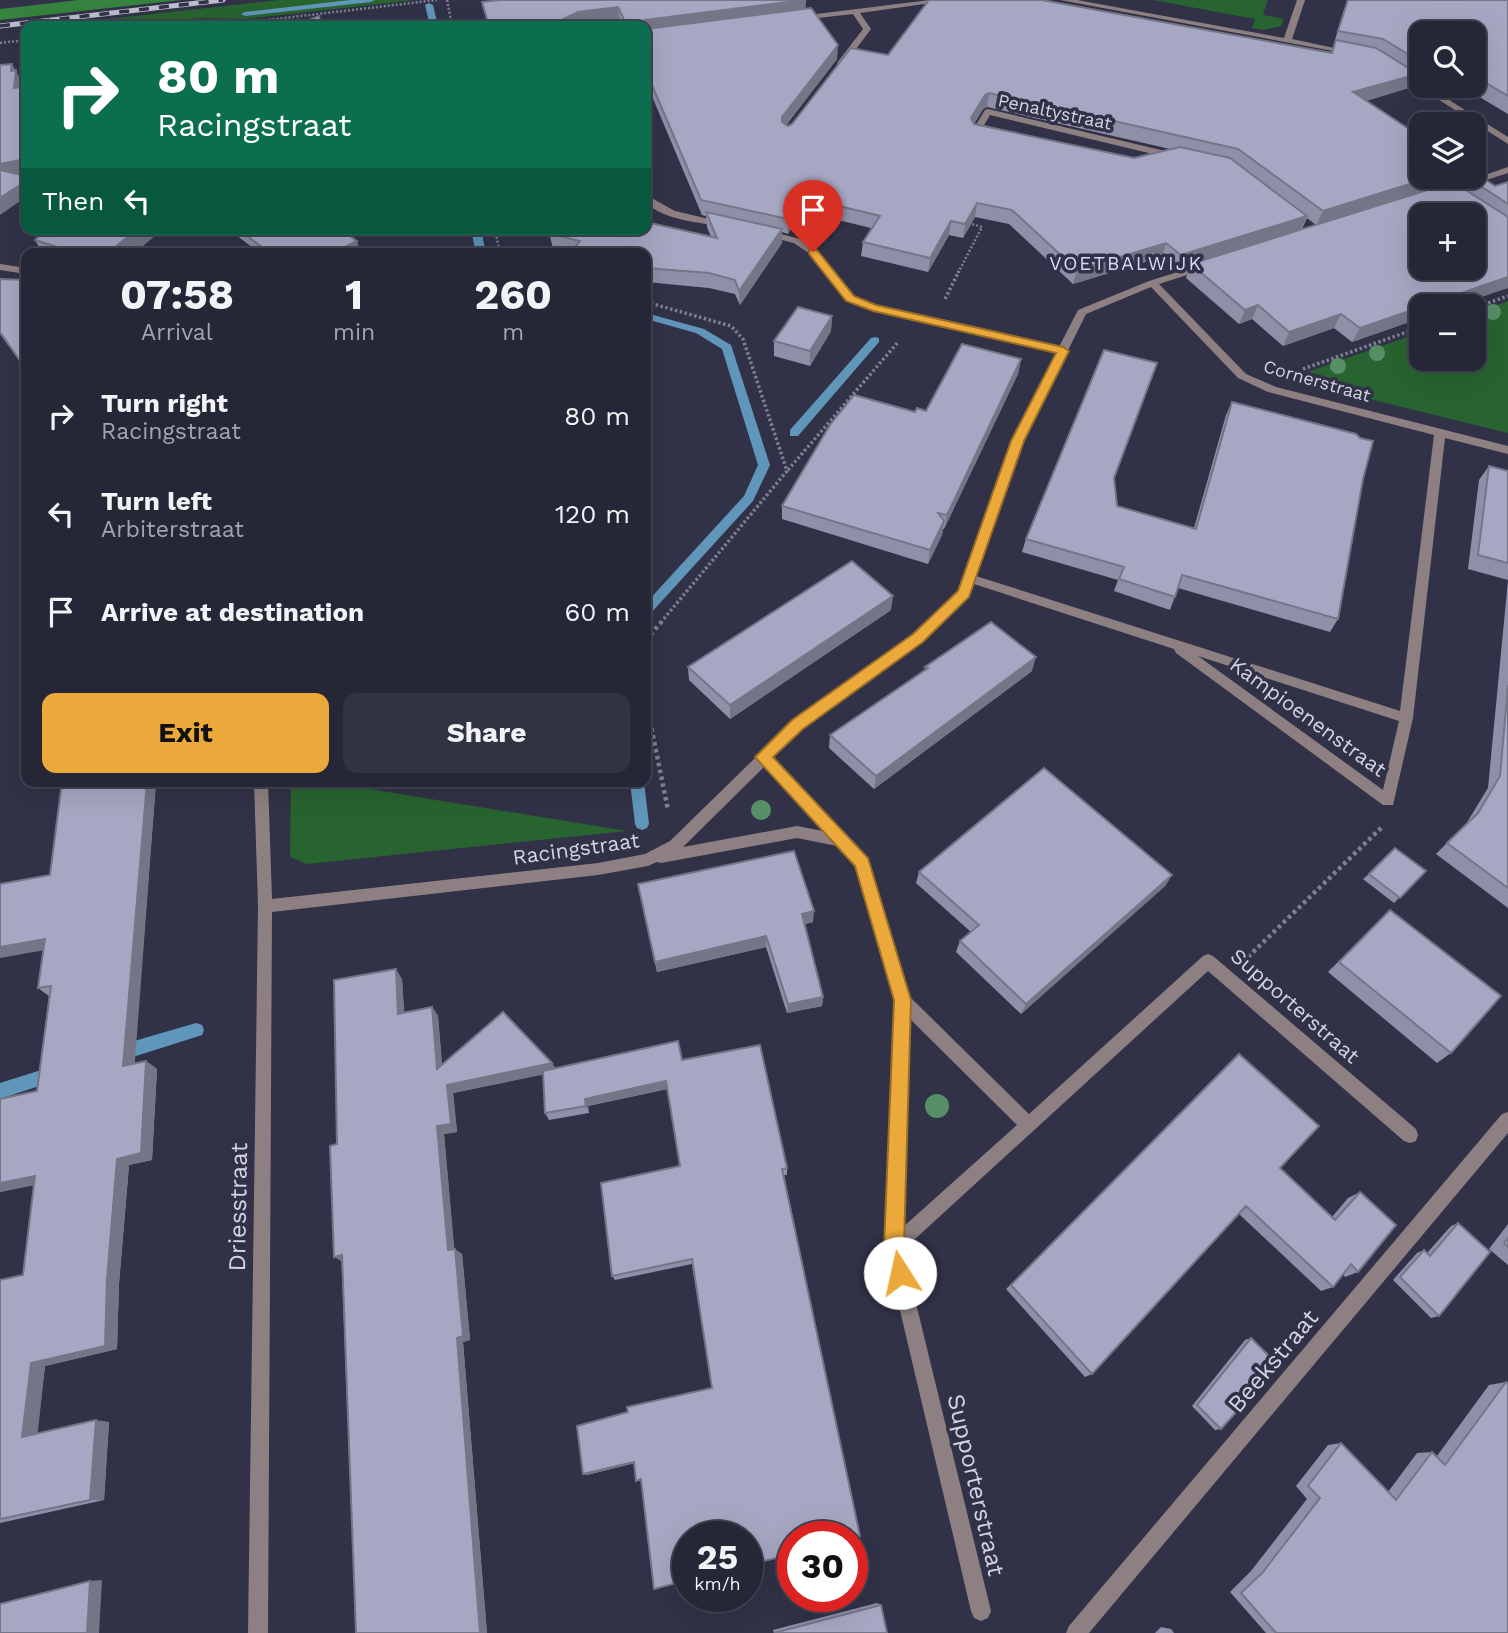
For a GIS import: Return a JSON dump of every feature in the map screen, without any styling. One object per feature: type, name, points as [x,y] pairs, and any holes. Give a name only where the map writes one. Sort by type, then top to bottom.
[{"type":"street","points":[[789,19],[950,0]]},
{"type":"street","points":[[1064,0],[1357,53]]},
{"type":"street","points":[[1287,41],[1301,0]]},
{"type":"street","points":[[835,71],[867,29],[855,11]]},
{"type":"street","points":[[1386,63],[1409,77]]},
{"type":"street","points":[[1442,98],[1508,141]]},
{"type":"street","name":"Penaltystraat","points":[[988,136],[975,133],[988,112],[1185,158]]},
{"type":"street","name":"Penaltystraat","points":[[1152,161],[1174,156]]},
{"type":"street","points":[[1433,194],[1452,193],[1508,170]]},
{"type":"street","points":[[651,201],[669,212],[733,226]]},
{"type":"street","points":[[759,232],[797,241],[813,252],[850,298],[873,308],[1063,351]]},
{"type":"street","name":"Racingstraat","points":[[265,906],[598,869],[648,860],[675,845],[798,725],[918,638],[964,594],[1017,441],[1082,312],[1152,283],[1214,263]]},
{"type":"street","points":[[0,267],[21,270]]},
{"type":"street","name":"Cornerstraat","points":[[1152,283],[1242,376],[1261,385],[1508,450]]},
{"type":"street","name":"Kampioenenstraat","points":[[1168,641],[1388,801],[1406,718],[1440,433]]},
{"type":"street","name":"Kampioenenstraat","points":[[969,578],[1406,718]]},
{"type":"street","name":"Supporterstraat","points":[[763,757],[862,863],[902,1000],[894,1247],[981,1611]]},
{"type":"street","name":"Driesstraat","points":[[258,1633],[265,906],[261,787]]},
{"type":"street","points":[[648,860],[797,832],[842,841]]},
{"type":"street","name":"Supporterstraat","points":[[894,1247],[1208,961],[1410,1135]]},
{"type":"street","name":"Supporterstraat","points":[[902,1000],[1029,1125]]},
{"type":"street","name":"Beekstraat","points":[[1076,1633],[1508,1120]]},
{"type":"path","points":[[258,21],[437,0]]},
{"type":"path","points":[[447,0],[451,21]]},
{"type":"path","points":[[0,43],[21,41]]},
{"type":"path","points":[[933,321],[982,227],[957,220]]},
{"type":"path","points":[[1486,304],[1508,296]]},
{"type":"path","points":[[651,303],[731,326],[743,339],[788,471]]},
{"type":"path","points":[[651,634],[919,318]]},
{"type":"path","points":[[1261,385],[1409,331]]},
{"type":"path","points":[[651,726],[675,845]]},
{"type":"path","points":[[1227,977],[1383,826],[1388,801]]},
{"type":"green space","points":[[79,0],[181,0],[0,20],[0,9]]},
{"type":"green space","points":[[279,0],[415,0],[245,19],[89,21]]},
{"type":"green space","points":[[1153,0],[1268,0],[1263,15],[1284,19],[1281,26],[1264,30],[1252,28],[1255,19]]},
{"type":"green space","points":[[1508,301],[1508,433],[1288,379],[1409,336],[1409,371],[1486,371],[1486,309]]},
{"type":"green space","points":[[291,787],[358,787],[627,831],[307,864],[290,857]]},
{"type":"building","points":[[804,0],[644,21],[625,21],[618,7],[578,12],[559,21],[488,21],[482,2]]},
{"type":"building","points":[[929,0],[1042,0],[1332,53],[1336,40],[1376,48],[1409,68],[1409,76],[1353,92],[1409,129],[1409,184],[1323,211],[1238,149],[989,93],[971,118],[974,124],[1134,158],[1180,147],[1230,158],[1307,216],[1181,255],[1166,243],[1077,270],[1012,210],[977,203],[965,224],[951,221],[930,258],[863,242],[880,216],[802,197],[788,219],[701,200],[651,83],[651,28],[811,8],[838,45],[782,117],[782,122],[788,126],[851,48],[888,55]]},
{"type":"building","points":[[1348,0],[1508,0],[1508,96],[1486,83],[1486,21],[1409,21],[1409,55],[1383,39],[1338,31]]},
{"type":"building","points":[[319,16],[320,21],[306,21]]},
{"type":"building","points":[[12,64],[11,71],[16,70],[14,88],[21,87],[21,160],[0,164],[0,65]]},
{"type":"building","points":[[0,170],[21,175],[21,184],[0,198]]},
{"type":"building","points":[[1486,180],[1495,186],[1508,182],[1508,204],[1485,189]]},
{"type":"building","points":[[1431,189],[1464,189],[1486,203],[1508,217],[1508,277],[1459,294],[1409,294],[1409,311],[1360,328],[1341,314],[1289,332],[1258,305],[1245,310],[1191,264]]},
{"type":"building","points":[[706,212],[782,229],[739,291],[735,280],[709,273],[651,268],[651,248],[575,248],[580,241],[555,235],[651,235],[651,223],[717,238]]},
{"type":"building","points":[[40,235],[130,235],[114,248],[60,248],[35,240]]},
{"type":"building","points":[[246,235],[348,235],[357,241],[343,248],[263,248]]},
{"type":"building","points":[[0,279],[21,280],[21,362],[0,332]]},
{"type":"building","points":[[798,307],[832,316],[810,351],[774,341]]},
{"type":"building","points":[[962,344],[1021,359],[947,515],[938,513],[944,521],[930,550],[782,506],[830,425],[854,395],[915,412],[917,408],[926,411]]},
{"type":"building","points":[[1104,350],[1157,363],[1114,478],[1117,506],[1196,529],[1232,402],[1356,434],[1360,438],[1373,441],[1363,479],[1338,619],[1182,575],[1175,597],[1119,579],[1124,567],[1026,539]]},
{"type":"building","points":[[1489,466],[1508,471],[1508,563],[1478,555]]},
{"type":"building","points":[[852,561],[893,596],[730,705],[688,667]]},
{"type":"building","points":[[991,622],[1036,657],[876,776],[830,735],[928,668],[925,667]]},
{"type":"building","points":[[1508,685],[1508,888],[1447,843],[1478,813],[1500,776]]},
{"type":"building","points":[[1044,768],[1172,875],[1026,1004],[960,941],[979,925],[919,872]]},
{"type":"building","points":[[61,787],[147,787],[123,1066],[146,1061],[141,1153],[117,1159],[107,1279],[105,1346],[31,1363],[22,1437],[96,1420],[90,1500],[0,1519],[0,1280],[23,1275],[35,1176],[0,1183],[0,1099],[37,1091],[51,986],[38,988],[45,939],[0,947],[0,884],[50,875]]},
{"type":"building","points":[[1395,848],[1426,871],[1400,898],[1369,874]]},
{"type":"building","points":[[794,851],[814,911],[802,914],[823,997],[788,1004],[766,936],[655,962],[638,884]]},
{"type":"building","points":[[1390,910],[1501,996],[1451,1053],[1339,962]]},
{"type":"building","points":[[396,969],[398,1014],[432,1007],[437,1069],[503,1012],[552,1063],[447,1085],[451,1124],[437,1126],[448,1250],[455,1249],[463,1336],[457,1338],[480,1633],[356,1633],[342,1255],[334,1257],[330,1146],[337,1144],[334,980]]},
{"type":"building","points":[[678,1041],[682,1060],[760,1045],[787,1168],[782,1169],[857,1521],[777,1521],[777,1558],[763,1561],[763,1521],[672,1521],[672,1584],[654,1589],[641,1479],[636,1481],[634,1462],[583,1474],[577,1426],[628,1412],[627,1407],[712,1388],[692,1259],[612,1276],[601,1183],[680,1166],[666,1081],[585,1099],[586,1106],[545,1113],[543,1071]]},
{"type":"building","points":[[1239,1054],[1319,1126],[1280,1168],[1335,1220],[1360,1192],[1396,1225],[1358,1272],[1351,1264],[1333,1287],[1246,1206],[1092,1374],[1011,1285]]},
{"type":"building","points":[[1458,1223],[1490,1252],[1439,1316],[1400,1277],[1424,1250],[1430,1256]]},
{"type":"building","points":[[1251,1338],[1278,1365],[1221,1429],[1197,1405]]},
{"type":"building","points":[[1506,1382],[1508,1633],[1276,1633],[1241,1593],[1263,1572],[1320,1498],[1308,1486],[1341,1443],[1396,1500],[1432,1452],[1445,1465]]},
{"type":"building","points":[[90,1581],[87,1633],[0,1633],[0,1604]]},
{"type":"building","points":[[881,1605],[887,1633],[774,1633],[854,1612],[868,1612],[868,1608]]},
{"type":"waterway","points":[[245,14],[371,0]]},
{"type":"waterway","points":[[429,5],[433,21]]},
{"type":"waterway","points":[[477,235],[480,248]]},
{"type":"waterway","points":[[651,317],[700,331],[727,347],[764,465],[749,498],[651,606]]},
{"type":"waterway","points":[[794,433],[875,340]]},
{"type":"waterway","points":[[638,787],[642,824]]},
{"type":"waterway","points":[[117,1054],[196,1030]]},
{"type":"waterway","points":[[0,1091],[54,1074]]},
{"type":"railway","points":[[43,21],[223,0]]},
{"type":"railway","points":[[0,26],[21,24]]},
{"type":"district","name":"VOETBALWIJK","points":[[1126,263]]},
{"type":"route","points":[[813,252],[850,298],[873,308],[1063,351],[1017,441],[964,594],[918,638],[798,725],[763,757],[862,863],[902,1000],[894,1247],[900,1273]]}]
